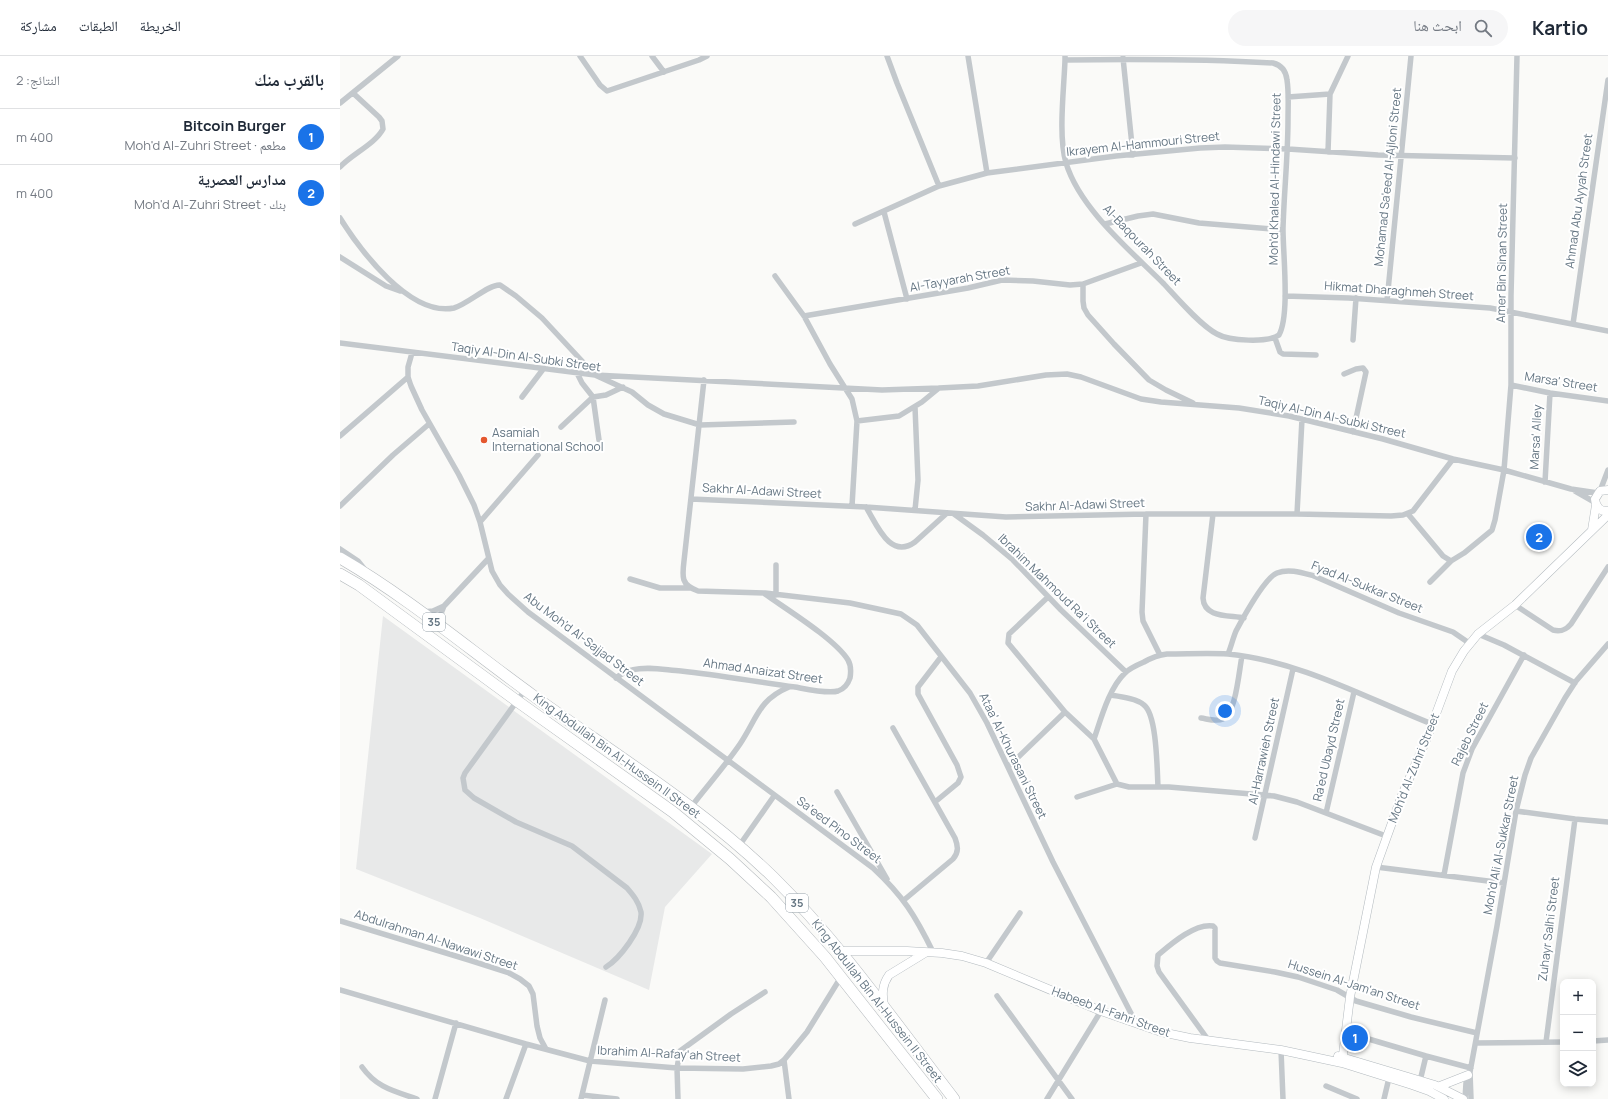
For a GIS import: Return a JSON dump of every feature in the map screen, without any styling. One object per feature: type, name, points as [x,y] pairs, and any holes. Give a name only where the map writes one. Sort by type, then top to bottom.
[{"type":"highway","name":"King Abdullah Bin Al-Hussein II Street","points":[[340,558],[368,575],[421,612],[525,690],[602,745],[666,788],[738,846],[774,878],[816,923],[954,1099]]},
{"type":"highway","name":"King Abdullah Bin Al-Hussein II Street","points":[[340,574],[359,585],[517,701],[650,795],[707,838],[771,897],[841,977],[937,1099]]},
{"type":"street","points":[[340,103],[398,56]]},
{"type":"street","points":[[580,56],[607,91],[611,91],[707,56]]},
{"type":"street","points":[[652,56],[664,72]]},
{"type":"street","points":[[887,56],[939,186]]},
{"type":"street","points":[[968,56],[987,173]]},
{"type":"street","points":[[1328,152],[1330,94],[1348,56]]},
{"type":"street","name":"Mohamad Sa'eed Al-Ajloni Street","points":[[1387,300],[1411,56]]},
{"type":"street","name":"Amer Bin Sinan Street","points":[[1430,582],[1451,561],[1464,553],[1492,530],[1504,470],[1511,385],[1511,312],[1517,56]]},
{"type":"street","name":"Moh'd Khaled Al-Hindawi Street","points":[[1065,58],[1217,60],[1278,64],[1285,72],[1288,97],[1288,149],[1283,230],[1285,296]]},
{"type":"street","name":"Al-Baqourah Street","points":[[1065,58],[1062,140],[1066,163],[1080,193],[1105,224],[1141,263],[1199,320],[1216,334],[1234,339],[1275,338]]},
{"type":"street","points":[[1123,58],[1133,155]]},
{"type":"street","name":"Ahmad Abu Ayyah Street","points":[[1573,324],[1608,80]]},
{"type":"street","points":[[340,167],[349,158],[377,137],[383,129],[382,121],[379,117],[353,93]]},
{"type":"street","points":[[1288,97],[1330,94]]},
{"type":"street","name":"Ikrayem Al-Hammouri Street","points":[[855,224],[939,186],[987,173],[1211,147],[1288,149],[1402,156],[1515,158]]},
{"type":"street","points":[[884,212],[908,299]]},
{"type":"street","points":[[1105,224],[1153,214],[1199,222],[1283,230]]},
{"type":"street","points":[[340,218],[362,249],[401,291]]},
{"type":"street","points":[[340,257],[386,286],[401,291],[434,307],[446,309],[465,304],[493,286],[503,286],[542,318],[595,375]]},
{"type":"street","name":"Al-Tayyarah Street","points":[[804,316],[908,299],[1008,279],[1070,285],[1083,284],[1141,263]]},
{"type":"street","points":[[775,276],[804,316],[830,364],[852,399],[857,420],[852,506]]},
{"type":"street","points":[[1083,284],[1083,301],[1088,315],[1134,365],[1157,385],[1197,405]]},
{"type":"street","points":[[1285,296],[1281,331],[1275,338],[1280,352],[1282,354],[1316,355]]},
{"type":"street","name":"Hikmat Dharaghmeh Street","points":[[1285,296],[1356,298],[1490,308],[1608,330]]},
{"type":"street","points":[[1353,340],[1356,298]]},
{"type":"street","name":"Taqiy Al-Din Al-Subki Street","points":[[340,344],[595,375],[882,390],[978,386],[1046,375],[1067,374],[1081,377],[1141,399],[1253,410],[1302,419],[1453,460],[1504,470],[1571,489],[1602,491]]},
{"type":"street","name":"Abu Moh'd Al-Sajjad Street","points":[[412,353],[408,367],[408,377],[415,397],[466,488],[480,522],[492,572],[500,585],[518,604],[727,760]]},
{"type":"street","points":[[522,397],[544,368]]},
{"type":"street","points":[[1344,374],[1363,368],[1366,372],[1353,432]]},
{"type":"street","points":[[577,373],[582,383],[593,397],[599,440]]},
{"type":"street","name":"Taqiy Al-Din Al-Subki Street","points":[[595,375],[632,392],[648,406],[664,414],[700,425],[794,422]]},
{"type":"street","points":[[340,436],[408,377]]},
{"type":"street","points":[[691,588],[684,582],[683,572],[704,380]]},
{"type":"street","name":"Marsa' Street","points":[[1511,385],[1608,401]]},
{"type":"street","points":[[561,427],[593,397],[606,395],[623,387]]},
{"type":"street","points":[[857,420],[893,418],[899,416],[915,407],[940,388]]},
{"type":"street","name":"Marsa' Alley","points":[[1545,482],[1550,392]]},
{"type":"street","points":[[915,407],[918,480],[915,510]]},
{"type":"street","points":[[1297,514],[1302,419]]},
{"type":"street","points":[[340,506],[393,455],[429,424]]},
{"type":"street","points":[[480,522],[538,455]]},
{"type":"street","points":[[1451,561],[1443,556],[1408,514],[1417,507],[1453,460]]},
{"type":"street","points":[[1592,530],[1596,504],[1602,491],[1608,470]]},
{"type":"street","name":"Taqiy Al-Din Al-Subki Street","points":[[1571,489],[1596,504]]},
{"type":"street","name":"Sakhr Al-Adawi Street","points":[[691,499],[852,506],[1018,517],[1146,514],[1297,514],[1391,516],[1408,514]]},
{"type":"street","points":[[1596,504],[1602,511],[1608,511]]},
{"type":"street","points":[[866,507],[886,538],[892,545],[900,548],[909,546],[915,542],[950,513]]},
{"type":"street","name":"Ibrahim Mahmoud Ra'i Street","points":[[950,513],[995,544],[1013,560],[1048,597],[1126,672]]},
{"type":"street","points":[[1146,514],[1142,579],[1142,617],[1160,655]]},
{"type":"street","points":[[1213,514],[1203,598],[1204,606],[1212,613],[1244,618]]},
{"type":"street","name":"Moh'd Al-Zuhri Street","points":[[1342,1060],[1350,997],[1376,867],[1386,836],[1452,671],[1469,643],[1478,634],[1515,605],[1581,543],[1592,530],[1603,522],[1608,515]]},
{"type":"street","points":[[340,549],[358,561],[368,575]]},
{"type":"street","points":[[421,612],[433,611],[444,606],[488,559]]},
{"type":"street","points":[[776,565],[776,595]]},
{"type":"street","points":[[1515,605],[1553,630],[1558,631],[1567,628],[1608,567]]},
{"type":"street","points":[[478,571],[492,572]]},
{"type":"street","name":"Fyad Al-Sukkar Street","points":[[1228,654],[1236,632],[1265,583],[1277,572],[1293,571],[1314,576],[1399,613],[1452,632],[1469,643]]},
{"type":"street","name":"Ataa' Al-Khurasani Street","points":[[630,579],[660,588],[691,588],[703,591],[764,594],[850,603],[902,614],[917,625],[970,693],[977,705],[1053,862],[1136,1023]]},
{"type":"street","name":"Ahmad Anaizat Street","points":[[616,678],[633,669],[655,669],[722,676],[822,691],[838,691],[848,682],[850,675],[848,660],[833,644],[812,627],[764,594]]},
{"type":"street","points":[[1048,597],[1009,634],[1008,640],[1011,647],[1065,712],[1094,739],[1117,784]]},
{"type":"street","points":[[441,627],[440,616],[444,606]]},
{"type":"street","points":[[1478,634],[1524,655],[1575,683]]},
{"type":"street","name":"Moh'd Ali Al-Sukkar Street","points":[[1464,1099],[1476,1043],[1516,811],[1523,780],[1531,758],[1575,683],[1608,644]]},
{"type":"street","points":[[1094,739],[1111,695],[1126,672],[1160,655],[1228,654],[1242,656],[1315,676],[1432,724]]},
{"type":"street","name":"Rajeb Street","points":[[1444,875],[1463,773],[1472,749],[1524,655]]},
{"type":"street","points":[[1201,718],[1215,721],[1222,719],[1231,712],[1242,656]]},
{"type":"street","points":[[935,802],[958,783],[961,777],[957,765],[921,703],[918,694],[918,687],[941,657]]},
{"type":"street","name":"Al-Harrawieh Street","points":[[1256,838],[1293,669]]},
{"type":"street","points":[[691,807],[740,743],[762,706],[777,692],[790,686]]},
{"type":"street","points":[[525,690],[465,773],[463,778],[465,790],[474,798],[516,822],[572,846],[633,894],[641,911],[639,924],[617,959],[606,967]]},
{"type":"street","name":"Ra'ed Ubayd Street","points":[[1326,813],[1354,692]]},
{"type":"street","points":[[1111,695],[1134,700],[1143,704],[1148,709],[1151,715],[1153,727],[1158,787]]},
{"type":"street","points":[[1008,767],[1065,712]]},
{"type":"street","points":[[893,728],[958,845],[957,855],[904,900]]},
{"type":"street","name":"Sa‘eed Pino Street","points":[[727,760],[774,796],[858,856],[890,884],[904,900],[919,924],[929,953]]},
{"type":"street","points":[[1077,797],[1117,784],[1129,787],[1158,787],[1245,794],[1266,794],[1287,799],[1386,836]]},
{"type":"street","points":[[837,792],[890,884]]},
{"type":"street","points":[[738,846],[774,796]]},
{"type":"street","points":[[1516,811],[1608,822]]},
{"type":"street","name":"Zuhayr Salhi Street","points":[[1546,1042],[1575,819]]},
{"type":"street","points":[[1376,867],[1504,883]]},
{"type":"street","points":[[986,964],[1020,913]]},
{"type":"street","name":"Abdulrahman Al-Nawawi Street","points":[[340,921],[469,960],[509,973],[520,979],[529,986],[533,994],[537,1026],[540,1038],[546,1049]]},
{"type":"street","name":"Hussein Al-Jam'an Street","points":[[1209,1041],[1159,972],[1157,966],[1158,955],[1175,941],[1196,929],[1209,925],[1215,928],[1215,958],[1217,962],[1298,977],[1337,990],[1356,1000],[1477,1033]]},
{"type":"street","name":"Habeeb Al-Fahri Street","points":[[839,951],[929,953],[962,956],[986,964],[1102,1011],[1175,1036],[1281,1050],[1312,1056],[1318,1055],[1342,1060],[1440,1086],[1464,1099]]},
{"type":"street","points":[[884,1009],[883,995],[885,981],[889,975],[929,953]]},
{"type":"street","name":"Ibrahim Al-Rafay‘ah Street","points":[[340,990],[590,1061],[677,1068],[759,1068],[779,1064],[784,1060],[800,1041],[841,977]]},
{"type":"street","points":[[678,1099],[678,1055],[682,1048],[765,992]]},
{"type":"street","points":[[997,996],[1072,1099]]},
{"type":"street","points":[[605,1000],[582,1097],[617,1099]]},
{"type":"street","points":[[1047,1099],[1102,1011]]},
{"type":"street","points":[[435,1099],[456,1023]]},
{"type":"street","points":[[1346,1032],[1426,1056],[1470,1072]]},
{"type":"street","points":[[1596,1041],[1608,1040]]},
{"type":"street","points":[[1476,1043],[1560,1042]]},
{"type":"street","points":[[506,1099],[526,1044]]},
{"type":"street","points":[[1281,1050],[1283,1099]]},
{"type":"street","points":[[1420,1080],[1426,1056]]},
{"type":"street","points":[[784,1060],[789,1099]]},
{"type":"street","name":"Habeeb Al-Fahri Street","points":[[1342,1060],[1429,1091],[1444,1099]]},
{"type":"street","points":[[362,1067],[368,1076],[377,1084],[417,1099]]},
{"type":"street","points":[[1440,1086],[1470,1072]]},
{"type":"street","name":"Moh'd Ali Al-Sukkar Street","points":[[1470,1072],[1471,1099]]},
{"type":"street","points":[[1384,1099],[1390,1078]]},
{"type":"street","points":[[1326,1086],[1357,1099]]},
{"type":"shaded area","points":[[383,616],[712,854],[665,907],[649,990],[480,918],[356,869]]},
{"type":"place","name":"Asamiah International School","points":[[484,440]]},
{"type":"place","name":"مدارس العصرية","points":[[1539,537]]},
{"type":"place","name":"Bitcoin Burger","points":[[1355,1038]]}]
